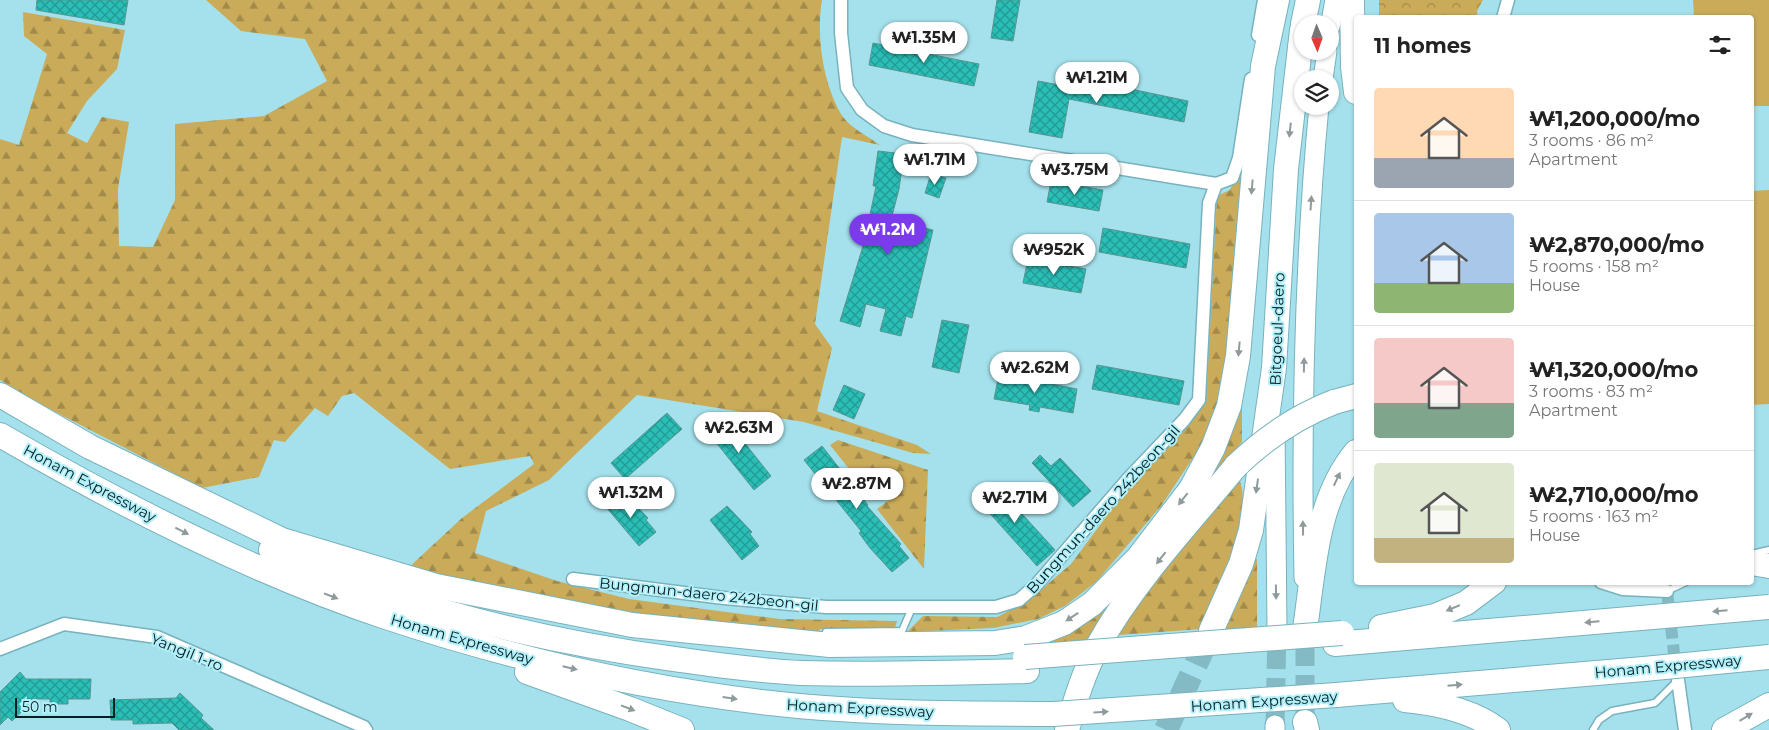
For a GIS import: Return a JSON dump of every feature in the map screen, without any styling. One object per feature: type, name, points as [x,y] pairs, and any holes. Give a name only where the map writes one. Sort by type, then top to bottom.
[{"type":"highway","points":[[282,540],[436,586],[632,625],[727,636],[830,645],[976,644],[1026,638],[1064,623],[1092,604],[1138,558],[1190,489],[1213,448],[1229,406],[1238,356],[1263,66],[1277,0]]},
{"type":"highway","points":[[1306,15],[1308,0]]},
{"type":"highway","points":[[1352,0],[1354,75]]},
{"type":"highway","name":"Bitgoeul-daero","points":[[1274,368],[1286,169],[1299,60]]},
{"type":"highway","points":[[1210,631],[1241,564],[1251,530],[1274,368]]},
{"type":"highway","points":[[0,395],[90,447],[282,540],[344,567],[437,598],[580,632],[677,649],[759,658],[829,662],[1026,664]]},
{"type":"highway","points":[[1060,722],[1076,696],[1098,646],[1111,624],[1176,538],[1236,466],[1284,426],[1310,411],[1354,397]]},
{"type":"highway","name":"Honam Expressway","points":[[0,411],[115,475],[214,525],[303,564],[388,595],[487,624],[559,640],[638,654],[771,670],[800,673],[919,674],[1338,639],[1769,607]]},
{"type":"highway","name":"Honam Expressway","points":[[0,435],[53,466],[191,536],[292,581],[386,617],[529,659],[633,682],[701,694],[770,703],[881,712],[1060,722],[1336,695],[1769,657]]},
{"type":"highway","points":[[1305,629],[1319,538],[1327,501],[1343,468],[1354,454]]},
{"type":"highway","points":[[1754,564],[1769,566]]},
{"type":"highway","points":[[1338,639],[1435,616],[1466,603],[1490,585]]},
{"type":"highway","points":[[386,617],[481,657],[562,684],[682,730]]},
{"type":"highway","points":[[1336,695],[1435,703],[1476,718],[1498,730]]},
{"type":"highway","points":[[1724,730],[1769,705]]},
{"type":"main road","points":[[1332,15],[1335,0]]},
{"type":"main road","name":"Bitgoeul-daero","points":[[1305,629],[1302,455],[1305,311],[1313,168],[1318,115]]},
{"type":"main road","name":"Bitgoeul-daero","points":[[1274,368],[1277,630]]},
{"type":"street","points":[[841,0],[841,33],[847,88],[862,110],[884,126],[912,135],[1216,184],[1232,178],[1239,158],[1264,0]]},
{"type":"street","points":[[1504,15],[1508,0]]},
{"type":"street","name":"Bungmun-daero 242beon-gil","points":[[573,579],[789,603],[912,608],[996,607],[1019,600],[1063,556],[1199,400],[1209,204],[1216,184]]},
{"type":"street","points":[[1610,585],[1623,589],[1667,592]]},
{"type":"street","name":"Yangil 1-ro","points":[[0,650],[64,624],[157,637],[364,727],[366,730]]},
{"type":"street","points":[[1678,680],[1685,730]]},
{"type":"lane","points":[[1754,554],[1769,550]]},
{"type":"lane","points":[[1667,592],[1680,585]]},
{"type":"lane","points":[[826,632],[902,631],[912,608]]},
{"type":"lane","points":[[1593,730],[1599,720],[1612,711],[1655,703],[1678,680]]},
{"type":"green space","points":[[206,0],[822,0],[820,14],[821,45],[830,91],[846,121],[880,145],[842,137],[815,324],[832,348],[817,411],[917,445],[931,454],[913,453],[804,422],[637,395],[549,480],[486,511],[475,553],[557,581],[629,599],[780,619],[897,621],[895,628],[820,629],[817,636],[631,618],[405,571],[462,518],[534,464],[530,456],[450,469],[354,393],[342,396],[328,416],[315,408],[285,442],[274,440],[259,477],[202,488],[44,406],[0,380],[0,139],[19,145],[47,54],[24,36],[23,12],[125,30],[117,69],[87,101],[67,133],[87,143],[102,117],[129,122],[118,189],[119,246],[153,247],[175,200],[175,124],[264,116],[327,81],[305,39],[241,31]]},
{"type":"green space","points":[[1379,0],[1483,0],[1477,11],[1478,15],[1379,15]]},
{"type":"green space","points":[[1693,0],[1769,0],[1769,106],[1754,106],[1754,15],[1694,15]]},
{"type":"green space","points":[[1235,178],[1245,178],[1223,392],[1210,432],[1161,506],[1096,582],[1065,606],[1038,619],[993,628],[907,632],[923,616],[997,617],[1027,602],[1071,564],[1132,482],[1206,403],[1217,196],[1230,190]]},
{"type":"green space","points":[[1769,190],[1769,404],[1754,405],[1754,191]]},
{"type":"green space","points":[[1242,406],[1242,442],[1201,489],[1233,414]]},
{"type":"green space","points":[[838,440],[928,470],[924,569],[877,509],[905,488],[884,478],[858,480],[830,445]]},
{"type":"green space","points":[[1239,479],[1243,494],[1238,532],[1224,575],[1202,629],[1118,635],[1144,595]]},
{"type":"green space","points":[[1253,559],[1257,559],[1257,636],[1218,639],[1231,617]]},
{"type":"green space","points":[[1113,596],[1090,640],[1028,645]]},
{"type":"building","points":[[37,0],[128,0],[124,25],[36,10]]},
{"type":"building","points":[[997,0],[1020,0],[1013,41],[991,38]]},
{"type":"building","points":[[873,43],[979,64],[974,86],[869,65]]},
{"type":"building","points":[[1083,79],[1188,101],[1184,122],[1069,99],[1062,138],[1029,132],[1038,81],[1081,89]]},
{"type":"building","points":[[878,151],[904,154],[899,189],[891,220],[933,230],[912,318],[906,316],[901,336],[880,331],[886,309],[866,304],[860,327],[840,321],[864,243],[876,186],[873,186]]},
{"type":"building","points":[[931,174],[946,178],[939,198],[925,193]]},
{"type":"building","points":[[1051,181],[1103,190],[1099,211],[1047,202]]},
{"type":"building","points":[[1103,228],[1190,244],[1186,268],[1099,252]]},
{"type":"building","points":[[1028,259],[1086,269],[1081,293],[1023,283]]},
{"type":"building","points":[[942,320],[969,325],[959,373],[932,367]]},
{"type":"building","points":[[1097,365],[1184,381],[1179,405],[1092,389]]},
{"type":"building","points":[[999,374],[1077,389],[1073,413],[1040,407],[1039,412],[1029,410],[1030,405],[994,399]]},
{"type":"building","points":[[844,385],[865,394],[854,419],[833,410]]},
{"type":"building","points":[[667,413],[682,429],[625,479],[611,463]]},
{"type":"building","points":[[724,417],[771,476],[754,490],[707,431]]},
{"type":"building","points":[[822,446],[867,506],[901,544],[899,546],[909,558],[892,572],[870,548],[859,533],[861,531],[804,460]]},
{"type":"building","points":[[1040,455],[1051,466],[1060,458],[1091,491],[1073,507],[1032,463]]},
{"type":"building","points":[[993,482],[1055,550],[1037,566],[976,498]]},
{"type":"building","points":[[623,492],[648,518],[646,520],[656,532],[639,546],[606,507]]},
{"type":"building","points":[[727,506],[752,532],[750,534],[759,546],[742,560],[710,520]]},
{"type":"building","points":[[20,672],[26,679],[91,679],[90,699],[68,699],[68,704],[50,704],[50,699],[35,699],[12,721],[8,717],[0,725],[0,692]]},
{"type":"building","points":[[180,693],[203,715],[201,718],[214,730],[179,730],[172,723],[133,724],[133,720],[111,720],[110,700],[176,698]]},
{"type":"tunnel","points":[[1667,591],[1676,671]]},
{"type":"tunnel","points":[[1305,629],[1305,722]]},
{"type":"tunnel","points":[[1275,725],[1277,630]]},
{"type":"tunnel","points":[[1166,730],[1211,631]]}]
